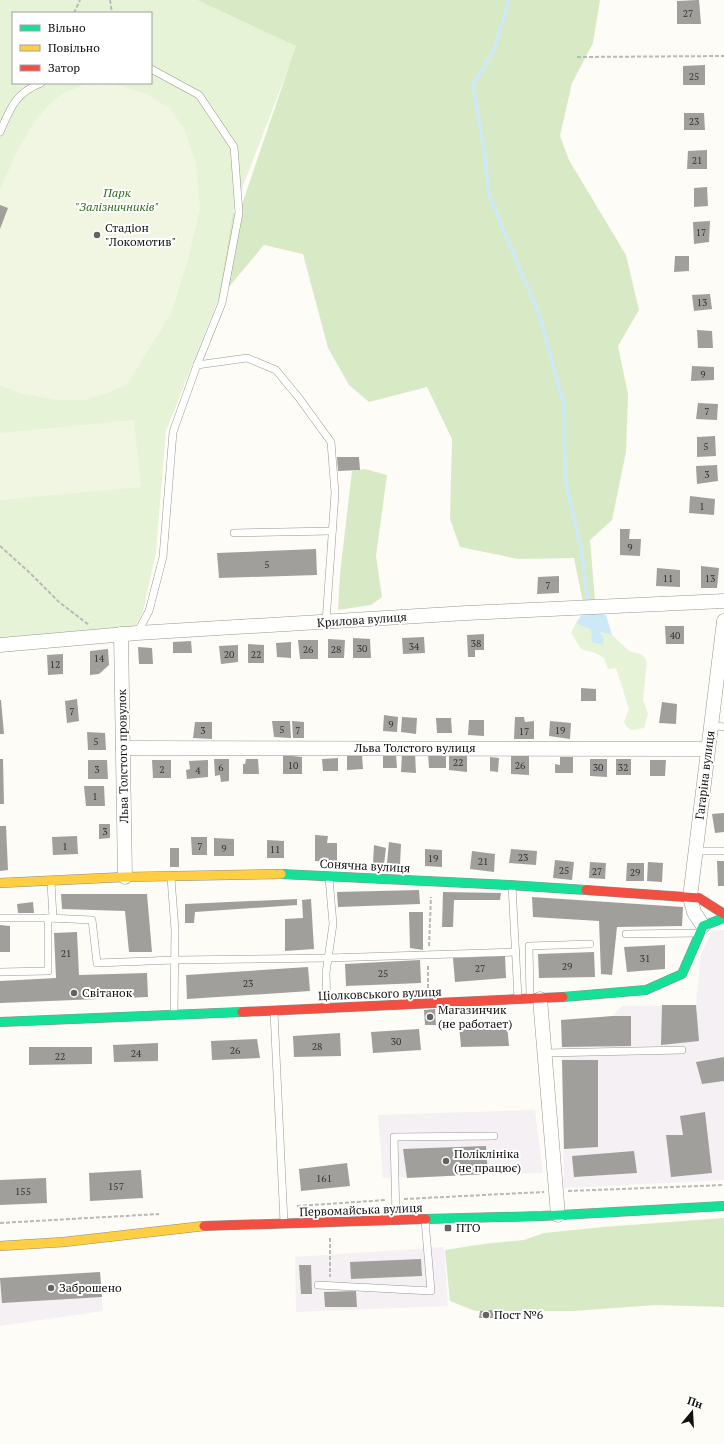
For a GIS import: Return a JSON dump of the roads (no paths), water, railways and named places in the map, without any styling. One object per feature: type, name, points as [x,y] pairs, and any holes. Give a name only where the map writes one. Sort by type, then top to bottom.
[{"type":"street","name":"Крилова вулиця","points":[[0,645],[137,633],[724,601]]},
{"type":"street","name":"Гагаріна вулиця","points":[[701,930],[690,897],[708,749],[717,726],[724,621]]},
{"type":"street","name":"Льва Толстого провулок","points":[[121,634],[125,877]]},
{"type":"street","name":"Льва Толстого вулиця","points":[[123,748],[708,749]]},
{"type":"street","name":"Сонячна вулиця","points":[[0,882],[125,877],[280,874],[328,876],[690,897],[699,898],[724,914]]},
{"type":"street","points":[[701,930],[724,918]]},
{"type":"street","name":"Ціолковського вулиця","points":[[0,1022],[518,1000],[646,990],[682,974],[701,930]]},
{"type":"street","points":[[535,999],[545,1053],[558,1215]]},
{"type":"street","name":"Первомайська вулиця","points":[[0,1246],[64,1242],[203,1226],[558,1215],[724,1206]]},
{"type":"lane","points":[[137,633],[149,611],[162,557],[173,432],[197,365],[222,304],[239,213],[234,147],[199,94],[152,70]]},
{"type":"lane","points":[[0,132],[12,105],[30,87],[38,84]]},
{"type":"lane","points":[[197,365],[247,358],[276,370],[299,398],[331,442],[335,493],[326,622]]},
{"type":"lane","points":[[234,533],[332,531]]},
{"type":"lane","points":[[696,851],[724,851]]},
{"type":"lane","points":[[171,876],[175,930],[174,1014]]},
{"type":"lane","points":[[327,1008],[326,974],[333,924],[328,876]]},
{"type":"lane","points":[[0,972],[48,971],[51,880]]},
{"type":"lane","points":[[512,886],[518,1000]]},
{"type":"lane","points":[[0,918],[92,920],[97,963],[516,952]]},
{"type":"lane","points":[[626,934],[701,930]]},
{"type":"lane","points":[[535,999],[529,946],[590,944]]},
{"type":"lane","points":[[274,1010],[284,1224]]},
{"type":"lane","points":[[545,1053],[682,1050]]},
{"type":"lane","points":[[396,1220],[394,1136],[494,1136]]},
{"type":"lane","points":[[318,1285],[431,1291],[425,1220]]},
{"type":"water","points":[[590,611],[606,615],[612,635],[600,632],[604,639],[603,645],[592,642],[591,630],[576,623],[581,616]]},
{"type":"waterway","points":[[509,0],[494,50],[473,85],[484,149],[489,195],[540,317],[564,406],[565,481],[581,548],[588,601]]},
{"type":"place","name":"Стадіон \"Локомотив\"","points":[[97,235]]},
{"type":"place","name":"Світанок","points":[[74,993]]},
{"type":"place","name":"Магазинчик (не работает)","points":[[430,1017]]},
{"type":"place","name":"Поліклініка (не працює)","points":[[446,1161]]},
{"type":"place","name":"ПТО","points":[[448,1228]]},
{"type":"place","name":"Заброшено","points":[[51,1288]]},
{"type":"place","name":"Пост №6","points":[[486,1315]]},
{"type":"park label","name":"Парк \"Залізничників\"","points":[[117,200]]}]
